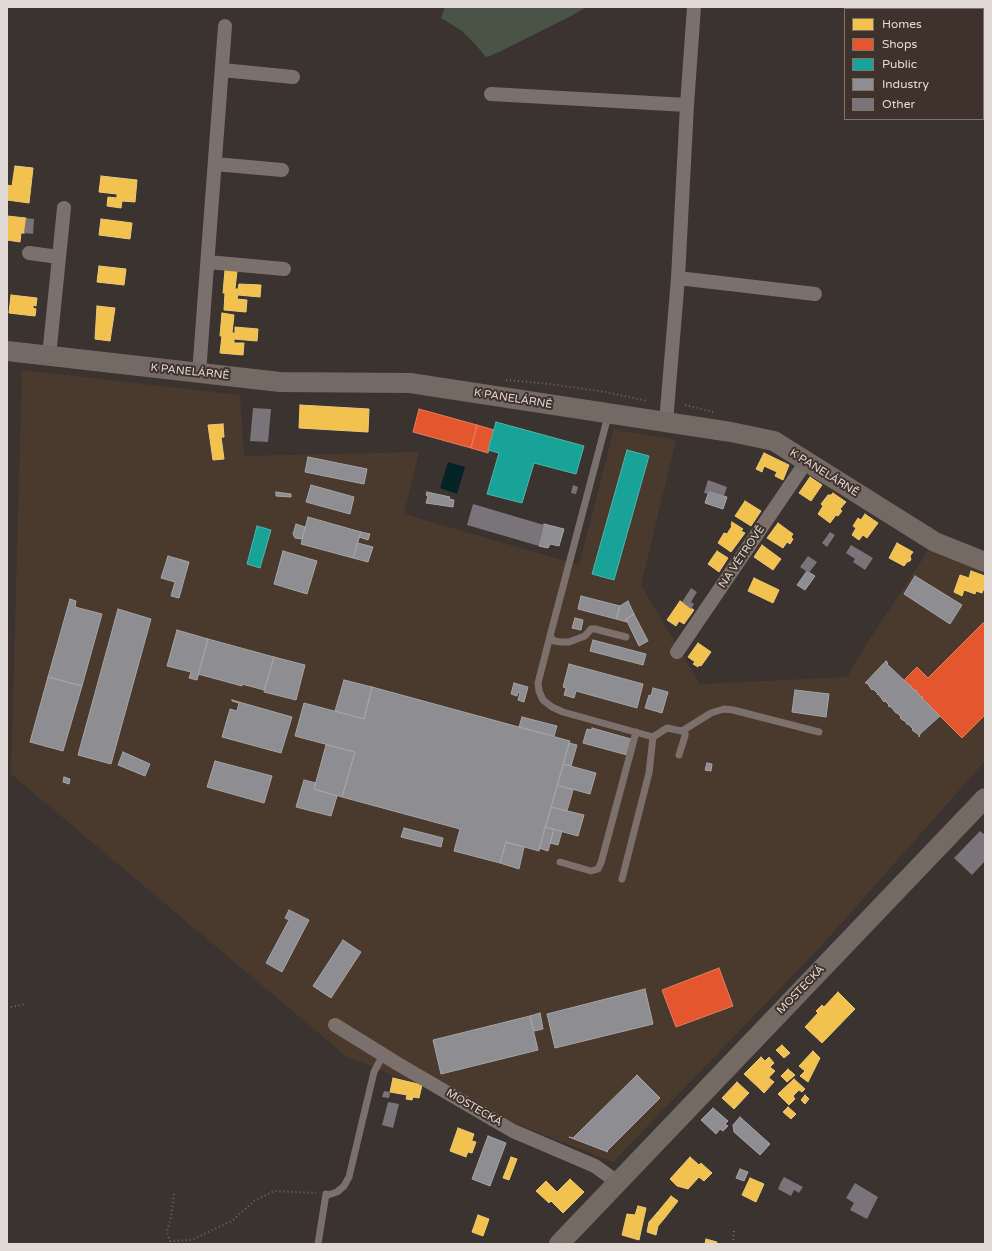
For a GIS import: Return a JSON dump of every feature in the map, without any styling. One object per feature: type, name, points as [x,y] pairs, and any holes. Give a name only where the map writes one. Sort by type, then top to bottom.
[{"type":"street","points":[[666,422],[678,278],[687,105],[694,7]]},
{"type":"street","points":[[903,7],[914,8]]},
{"type":"street","points":[[199,373],[225,26]]},
{"type":"street","points":[[222,70],[293,77]]},
{"type":"street","points":[[490,94],[687,105]]},
{"type":"street","points":[[215,164],[282,170]]},
{"type":"street","points":[[49,356],[64,208]]},
{"type":"street","points":[[29,253],[58,257]]},
{"type":"street","points":[[208,262],[284,269]]},
{"type":"street","points":[[678,278],[815,294]]},
{"type":"street","name":"K PANELÁRNĚ","points":[[7,351],[280,382],[410,383],[731,432],[774,441],[935,542],[985,562]]},
{"type":"street","name":"NA VĚTROVĚ","points":[[677,652],[806,462]]},
{"type":"street","name":"MOSTECKÁ","points":[[559,1244],[985,798]]},
{"type":"street","name":"MOSTECKÁ","points":[[335,1025],[383,1055],[513,1131],[595,1166],[617,1182]]},
{"type":"lane","points":[[609,413],[538,683],[543,700],[552,707],[563,712],[653,737],[667,728],[682,731],[711,713],[724,709],[819,732]]},
{"type":"lane","points":[[550,636],[554,641],[569,642],[584,636],[591,629],[595,629],[626,637]]},
{"type":"lane","points":[[679,755],[685,736],[685,733],[682,731]]},
{"type":"lane","points":[[560,862],[591,871],[598,868],[601,863],[636,732]]},
{"type":"lane","points":[[622,879],[649,773],[653,737]]},
{"type":"lane","points":[[318,1244],[327,1194],[337,1192],[344,1186],[349,1177],[374,1072],[383,1055]]},
{"type":"path","points":[[7,1008],[25,1004]]},
{"type":"path","points":[[174,1194],[167,1232],[170,1241],[191,1240],[232,1221],[254,1201],[274,1191],[327,1194]]},
{"type":"path","points":[[732,1244],[734,1230]]},
{"type":"shaded area","points":[[22,370],[240,395],[244,456],[419,452],[404,514],[579,565],[614,429],[676,440],[641,585],[700,684],[847,677],[869,640],[928,551],[985,572],[985,761],[823,944],[613,1162],[347,1057],[11,774]]},
{"type":"green space","points":[[445,7],[586,7],[501,51],[486,57],[462,31],[441,18]]},
{"type":"water","points":[[448,462],[465,467],[457,494],[440,488]]},
{"type":"building: Homes","points":[[15,166],[33,168],[29,203],[7,200],[7,185],[12,186]]},
{"type":"building: Homes","points":[[101,176],[137,180],[135,202],[122,201],[121,208],[107,206],[108,197],[117,198],[117,194],[99,192]]},
{"type":"building: Homes","points":[[7,216],[26,218],[25,233],[21,233],[20,242],[7,240]]},
{"type":"building: Homes","points":[[101,219],[132,223],[130,239],[99,235]]},
{"type":"building: Homes","points":[[99,266],[126,269],[124,285],[97,282]]},
{"type":"building: Homes","points":[[225,270],[237,271],[235,289],[238,289],[239,284],[261,285],[260,297],[238,295],[237,299],[247,300],[246,312],[224,310],[225,293],[223,293]]},
{"type":"building: Homes","points":[[11,295],[37,298],[36,306],[33,305],[33,308],[36,309],[35,316],[9,313]]},
{"type":"building: Homes","points":[[97,306],[115,308],[110,341],[95,339]]},
{"type":"building: Homes","points":[[222,313],[234,315],[232,333],[235,333],[235,327],[258,329],[257,341],[234,339],[234,343],[244,343],[243,355],[220,353]]},
{"type":"building: Homes","points":[[300,405],[369,409],[368,432],[299,428]]},
{"type":"building: Homes","points":[[223,424],[224,437],[221,437],[224,459],[213,460],[208,425]]},
{"type":"building: Homes","points":[[764,453],[789,465],[783,480],[775,476],[777,472],[764,466],[762,472],[756,469]]},
{"type":"building: Homes","points":[[810,477],[822,485],[811,501],[799,493]]},
{"type":"building: Homes","points":[[833,493],[846,502],[840,509],[842,511],[838,516],[836,515],[830,523],[818,514],[823,506],[821,504],[828,495]]},
{"type":"building: Homes","points":[[745,501],[761,511],[751,526],[735,516]]},
{"type":"building: Homes","points":[[865,514],[878,523],[867,538],[863,535],[859,540],[852,535],[856,528],[853,526],[858,518],[861,520]]},
{"type":"building: Homes","points":[[732,522],[743,529],[741,531],[745,533],[731,552],[718,543],[724,533],[727,534],[732,526]]},
{"type":"building: Homes","points":[[778,523],[793,534],[791,537],[793,539],[790,544],[787,542],[783,548],[767,538]]},
{"type":"building: Homes","points":[[897,543],[913,552],[910,556],[910,561],[904,566],[889,558]]},
{"type":"building: Homes","points":[[762,545],[781,559],[773,570],[754,557]]},
{"type":"building: Homes","points":[[717,551],[728,558],[719,572],[708,564]]},
{"type":"building: Homes","points":[[971,571],[985,576],[985,586],[982,593],[976,591],[975,594],[964,590],[962,596],[954,592],[960,575],[969,578]]},
{"type":"building: Homes","points":[[754,578],[779,590],[773,603],[748,591]]},
{"type":"building: Homes","points":[[680,601],[694,610],[684,624],[679,621],[676,626],[667,620]]},
{"type":"building: Homes","points":[[698,643],[711,652],[701,666],[699,665],[698,667],[693,664],[695,662],[688,657]]},
{"type":"building: Homes","points":[[838,992],[855,1009],[822,1043],[805,1027],[818,1013],[816,1011],[822,1005],[824,1007]]},
{"type":"building: Homes","points":[[782,1045],[790,1053],[784,1058],[776,1050]]},
{"type":"building: Homes","points":[[813,1051],[820,1058],[808,1082],[800,1076],[805,1071],[799,1066]]},
{"type":"building: Homes","points":[[761,1057],[765,1061],[769,1057],[774,1063],[770,1067],[775,1071],[759,1088],[744,1074]]},
{"type":"building: Homes","points":[[788,1069],[795,1075],[787,1082],[781,1076]]},
{"type":"building: Homes","points":[[393,1078],[422,1085],[419,1098],[413,1097],[412,1100],[406,1099],[407,1095],[390,1092]]},
{"type":"building: Homes","points":[[769,1078],[774,1082],[764,1093],[759,1088]]},
{"type":"building: Homes","points":[[794,1079],[805,1089],[802,1092],[799,1090],[793,1096],[795,1099],[789,1105],[778,1094]]},
{"type":"building: Homes","points":[[737,1082],[749,1093],[734,1109],[722,1098]]},
{"type":"building: Homes","points":[[805,1095],[809,1099],[805,1104],[801,1100]]},
{"type":"building: Homes","points":[[788,1107],[796,1114],[791,1119],[783,1112]]},
{"type":"building: Homes","points":[[458,1128],[474,1134],[466,1157],[450,1151]]},
{"type":"building: Homes","points":[[472,1141],[476,1142],[472,1153],[468,1152]]},
{"type":"building: Homes","points":[[511,1157],[517,1159],[509,1180],[503,1178]]},
{"type":"building: Homes","points":[[690,1157],[699,1165],[701,1163],[712,1173],[704,1181],[699,1177],[688,1189],[677,1186],[670,1179]]},
{"type":"building: Homes","points":[[750,1178],[764,1184],[756,1202],[742,1195]]},
{"type":"building: Homes","points":[[570,1179],[584,1192],[563,1213],[551,1201],[549,1203],[536,1191],[546,1181],[557,1192]]},
{"type":"building: Homes","points":[[671,1196],[678,1201],[664,1219],[657,1213]]},
{"type":"building: Homes","points":[[638,1206],[646,1208],[639,1240],[622,1235],[627,1214],[635,1215]]},
{"type":"building: Homes","points":[[657,1213],[664,1219],[658,1226],[656,1235],[647,1232],[649,1222]]},
{"type":"building: Homes","points":[[478,1215],[489,1219],[483,1236],[472,1232]]},
{"type":"building: Homes","points":[[706,1239],[717,1242],[716,1244],[705,1244]]},
{"type":"building: Shops","points":[[419,409],[477,425],[471,448],[413,432]]},
{"type":"building: Shops","points":[[477,425],[494,430],[488,453],[471,448]]},
{"type":"building: Shops","points":[[983,623],[985,625],[985,715],[962,738],[922,698],[922,696],[921,697],[916,690],[915,691],[905,681],[905,679],[917,667],[928,678]]},
{"type":"building: Shops","points":[[719,968],[733,1006],[676,1027],[662,990]]},
{"type":"building: Public","points":[[496,422],[584,446],[576,474],[534,463],[522,503],[487,494],[499,453],[488,450]]},
{"type":"building: Public","points":[[627,450],[649,456],[614,580],[592,574]]},
{"type":"building: Public","points":[[257,526],[271,530],[260,568],[247,564]]},
{"type":"building: Industry","points":[[308,457],[367,469],[364,484],[305,472]]},
{"type":"building: Industry","points":[[311,485],[354,497],[350,514],[306,502]]},
{"type":"building: Industry","points":[[709,491],[727,497],[723,509],[705,503]]},
{"type":"building: Industry","points":[[276,492],[291,494],[291,497],[276,496]]},
{"type":"building: Industry","points":[[427,492],[450,497],[449,499],[454,500],[453,507],[426,503],[428,496],[426,495]]},
{"type":"building: Industry","points":[[308,517],[361,532],[353,558],[301,544]]},
{"type":"building: Industry","points":[[296,524],[305,527],[302,539],[295,538],[293,534]]},
{"type":"building: Industry","points":[[544,524],[564,529],[559,546],[550,544],[548,548],[539,546]]},
{"type":"building: Industry","points":[[361,532],[370,534],[368,540],[359,537]]},
{"type":"building: Industry","points":[[358,543],[373,547],[368,562],[353,558]]},
{"type":"building: Industry","points":[[283,551],[317,561],[307,594],[274,584]]},
{"type":"building: Industry","points":[[168,556],[189,562],[179,598],[171,596],[175,582],[161,578]]},
{"type":"building: Industry","points":[[807,571],[815,576],[805,590],[797,585]]},
{"type":"building: Industry","points":[[915,576],[962,605],[950,624],[904,594]]},
{"type":"building: Industry","points":[[581,596],[620,606],[616,619],[578,609]]},
{"type":"building: Industry","points":[[70,599],[76,601],[75,607],[102,614],[82,686],[48,677]]},
{"type":"building: Industry","points":[[628,601],[634,614],[626,619],[627,622],[616,619],[620,606]]},
{"type":"building: Industry","points":[[118,609],[151,619],[111,764],[78,755]]},
{"type":"building: Industry","points":[[634,614],[648,641],[639,646],[626,619]]},
{"type":"building: Industry","points":[[575,618],[583,620],[581,630],[572,628]]},
{"type":"building: Industry","points":[[177,630],[208,639],[197,680],[189,678],[191,672],[167,666]]},
{"type":"building: Industry","points":[[208,639],[274,657],[264,690],[242,684],[242,686],[198,674]]},
{"type":"building: Industry","points":[[593,640],[646,654],[643,665],[590,651]]},
{"type":"building: Industry","points":[[274,657],[305,665],[296,700],[264,692]]},
{"type":"building: Industry","points":[[886,661],[888,663],[887,664],[915,691],[916,690],[940,716],[920,734],[919,737],[919,735],[900,718],[901,717],[891,707],[888,706],[889,705],[885,701],[884,702],[873,689],[872,690],[867,683],[865,683]]},
{"type":"building: Industry","points":[[569,664],[643,684],[637,708],[576,691],[574,698],[564,695],[566,688],[563,687]]},
{"type":"building: Industry","points":[[48,677],[82,686],[63,751],[30,742]]},
{"type":"building: Industry","points":[[344,680],[372,687],[364,719],[335,711]]},
{"type":"building: Industry","points":[[514,683],[528,687],[524,702],[518,700],[520,693],[518,692],[517,696],[511,694]]},
{"type":"building: Industry","points":[[372,687],[570,741],[539,851],[506,842],[500,863],[454,851],[460,829],[342,797],[355,752],[295,736],[304,703],[364,719]]},
{"type":"building: Industry","points":[[653,688],[668,692],[662,713],[645,708]]},
{"type":"building: Industry","points":[[795,690],[829,694],[826,717],[792,712]]},
{"type":"building: Industry","points":[[232,700],[292,717],[281,753],[222,737],[230,709],[237,711],[239,703]]},
{"type":"building: Industry","points":[[522,717],[557,726],[554,736],[519,727]]},
{"type":"building: Industry","points":[[592,728],[631,739],[627,755],[583,743],[587,729],[592,730]]},
{"type":"building: Industry","points":[[569,743],[577,745],[571,766],[563,764]]},
{"type":"building: Industry","points":[[326,745],[355,752],[342,797],[314,789]]},
{"type":"building: Industry","points":[[123,752],[150,764],[145,776],[118,765]]},
{"type":"building: Industry","points":[[215,761],[272,776],[264,803],[207,787]]},
{"type":"building: Industry","points":[[707,763],[712,764],[711,771],[705,770]]},
{"type":"building: Industry","points":[[563,764],[596,773],[590,794],[557,785]]},
{"type":"building: Industry","points":[[64,777],[70,779],[69,784],[63,782]]},
{"type":"building: Industry","points":[[304,780],[316,783],[314,789],[337,796],[331,816],[296,807]]},
{"type":"building: Industry","points":[[557,785],[573,790],[567,811],[551,807]]},
{"type":"building: Industry","points":[[551,807],[584,815],[578,836],[545,827]]},
{"type":"building: Industry","points":[[545,827],[554,829],[548,851],[539,848]]},
{"type":"building: Industry","points":[[404,828],[443,838],[441,847],[401,837]]},
{"type":"building: Industry","points":[[554,829],[562,831],[558,845],[550,843]]},
{"type":"building: Industry","points":[[506,842],[524,847],[519,869],[500,863]]},
{"type":"building: Industry","points":[[289,910],[309,920],[282,972],[266,963],[289,920],[285,918]]},
{"type":"building: Industry","points":[[343,940],[361,952],[331,998],[313,986]]},
{"type":"building: Industry","points":[[645,989],[653,1024],[555,1048],[547,1014]]},
{"type":"building: Industry","points":[[540,1013],[543,1029],[534,1031],[530,1016]]},
{"type":"building: Industry","points":[[530,1016],[538,1050],[441,1074],[433,1040]]},
{"type":"building: Industry","points":[[637,1075],[660,1098],[607,1151],[608,1152],[569,1137],[573,1138]]},
{"type":"building: Industry","points":[[713,1108],[728,1121],[725,1124],[728,1126],[723,1131],[720,1129],[716,1134],[701,1120]]},
{"type":"building: Industry","points":[[740,1117],[770,1144],[760,1155],[734,1132],[733,1125]]},
{"type":"building: Industry","points":[[488,1136],[506,1143],[490,1186],[472,1179]]},
{"type":"building: Industry","points":[[740,1169],[748,1172],[744,1181],[736,1178]]},
{"type":"building: Other","points":[[26,218],[34,219],[33,234],[24,233]]},
{"type":"building: Other","points":[[253,408],[271,409],[268,442],[250,441]]},
{"type":"building: Other","points":[[708,480],[727,487],[724,496],[709,491],[708,494],[704,493]]},
{"type":"building: Other","points":[[573,485],[578,487],[576,494],[571,493]]},
{"type":"building: Other","points":[[473,504],[544,525],[539,546],[467,525]]},
{"type":"building: Other","points":[[830,532],[835,535],[827,547],[822,543]]},
{"type":"building: Other","points":[[851,545],[873,558],[865,570],[853,562],[855,559],[846,553]]},
{"type":"building: Other","points":[[808,556],[817,562],[809,573],[800,567]]},
{"type":"building: Other","points":[[691,588],[697,592],[691,602],[694,604],[691,609],[682,602]]},
{"type":"building: Other","points":[[980,831],[985,835],[985,861],[972,875],[954,858]]},
{"type":"building: Other","points":[[384,1091],[390,1092],[389,1098],[382,1097]]},
{"type":"building: Other","points":[[388,1102],[399,1104],[393,1128],[382,1125]]},
{"type":"building: Other","points":[[784,1177],[803,1187],[799,1193],[794,1190],[791,1196],[778,1189]]},
{"type":"building: Other","points":[[855,1183],[878,1197],[867,1219],[850,1210],[854,1203],[846,1198]]}]
